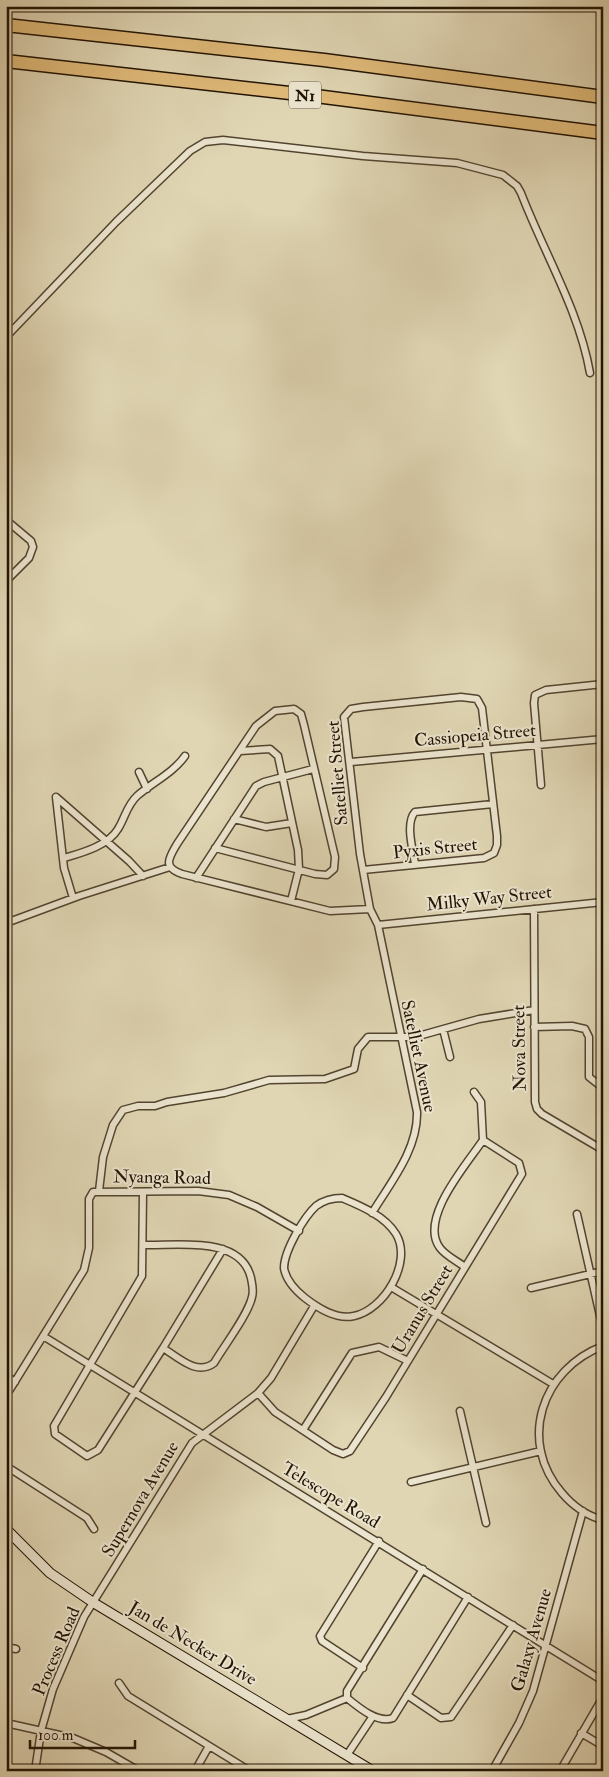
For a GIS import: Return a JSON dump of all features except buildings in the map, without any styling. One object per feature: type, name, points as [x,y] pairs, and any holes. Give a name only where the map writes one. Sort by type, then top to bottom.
[{"type":"highway","name":"N1","points":[[6,25],[324,60],[603,97]]},
{"type":"highway","name":"N1","points":[[6,61],[316,96],[603,133]]},
{"type":"highway","points":[[551,90],[603,92]]},
{"type":"main road","name":"Jan de Necker Drive","points":[[6,1529],[50,1574],[94,1603],[373,1771]]},
{"type":"street","points":[[6,337],[116,222],[190,151],[205,142],[223,140],[362,156],[457,163],[486,170],[507,178],[521,193],[575,317],[584,342],[590,373]]},
{"type":"street","points":[[6,520],[31,541],[33,547],[29,558],[6,581]]},
{"type":"street","points":[[541,785],[534,703],[536,694],[552,689],[603,684]]},
{"type":"street","name":"Satelliet Street","points":[[378,925],[370,910],[363,870],[344,721],[345,714],[350,708],[461,697],[475,698],[481,705],[485,750]]},
{"type":"street","points":[[215,848],[326,875],[332,872],[335,867],[335,857],[302,717],[294,709],[284,708],[268,714],[256,726],[178,844],[169,859],[170,867],[176,872],[196,878],[330,912],[370,910]]},
{"type":"street","name":"Cassiopeia Street","points":[[350,762],[603,739]]},
{"type":"street","points":[[240,751],[274,750],[278,756],[298,850],[298,869],[291,902]]},
{"type":"street","name":"Pyxis Street","points":[[363,870],[491,856],[498,845],[485,750]]},
{"type":"street","points":[[64,858],[79,854],[106,841],[118,830],[131,803],[186,756]]},
{"type":"street","points":[[196,878],[256,786],[264,782],[314,769]]},
{"type":"street","points":[[138,772],[147,788]]},
{"type":"street","points":[[73,898],[64,858],[56,797],[143,876]]},
{"type":"street","points":[[415,864],[411,824],[412,816],[415,812],[493,804]]},
{"type":"street","points":[[234,819],[266,827],[292,823]]},
{"type":"street","points":[[6,923],[73,898],[170,867]]},
{"type":"street","name":"Milky Way Street","points":[[378,925],[603,902]]},
{"type":"street","name":"Nova Street","points":[[534,909],[535,1095],[537,1109],[550,1120],[603,1150]]},
{"type":"street","name":"Satelliet Avenue","points":[[372,1213],[412,1145],[417,1128],[417,1112],[378,925]]},
{"type":"street","points":[[99,1191],[104,1157],[113,1125],[122,1110],[224,1093],[269,1080],[324,1079],[354,1069],[358,1049],[366,1038],[415,1037],[512,1012],[534,1010]]},
{"type":"street","points":[[534,1027],[572,1026],[585,1029],[589,1037],[589,1077],[603,1088]]},
{"type":"street","points":[[444,1029],[450,1057]]},
{"type":"street","points":[[465,1267],[439,1247],[435,1235],[435,1219],[442,1202],[483,1140],[481,1102],[474,1092]]},
{"type":"street","name":"Uranus Street","points":[[258,1393],[275,1412],[334,1450],[348,1453],[368,1427],[438,1314],[522,1171],[519,1163],[483,1140]]},
{"type":"street","name":"Nyanga Road","points":[[6,1396],[84,1270],[89,1248],[89,1199],[93,1192],[198,1191],[229,1195],[257,1207],[298,1231]]},
{"type":"street","points":[[143,1192],[144,1245],[142,1276],[54,1428],[58,1437],[87,1456],[98,1450],[163,1348],[222,1249]]},
{"type":"street","points":[[342,1198],[372,1213],[393,1229],[400,1242],[401,1257],[391,1287],[371,1308],[353,1316],[339,1316],[314,1306],[298,1292],[284,1272],[284,1258],[298,1231],[316,1206],[328,1200],[342,1198]]},
{"type":"street","points":[[577,1214],[603,1330]]},
{"type":"street","points":[[144,1245],[207,1246],[222,1249],[243,1260],[250,1273],[253,1294],[214,1363],[204,1369],[191,1365],[163,1348]]},
{"type":"street","points":[[531,1288],[603,1271]]},
{"type":"street","points":[[391,1287],[553,1384]]},
{"type":"street","name":"Supernova Avenue","points":[[94,1603],[187,1451],[203,1434],[258,1393],[280,1363],[314,1306]]},
{"type":"street","name":"Telescope Road","points":[[43,1336],[379,1541],[545,1647],[603,1681]]},
{"type":"street","points":[[303,1430],[352,1353],[379,1346],[408,1361]]},
{"type":"street","points":[[603,1346],[576,1359],[553,1384],[542,1409],[539,1423],[541,1451],[546,1469],[555,1485],[583,1511],[603,1520]]},
{"type":"street","points":[[6,1376],[15,1382]]},
{"type":"street","points":[[460,1411],[486,1524]]},
{"type":"street","points":[[412,1482],[541,1451]]},
{"type":"street","points":[[6,1466],[87,1518],[94,1528]]},
{"type":"street","name":"Galaxy Avenue","points":[[492,1771],[528,1703],[583,1511]]},
{"type":"street","points":[[363,1668],[322,1641],[320,1636],[379,1541]]},
{"type":"street","points":[[423,1569],[346,1693],[347,1698],[373,1716],[387,1720],[393,1718],[468,1597]]},
{"type":"street","name":"Process Road","points":[[35,1771],[41,1731],[60,1670],[84,1617],[94,1603]]},
{"type":"street","points":[[407,1696],[441,1718],[451,1717],[513,1625]]},
{"type":"street","points":[[6,1647],[16,1649]]},
{"type":"street","points":[[119,1683],[128,1696],[250,1771]]},
{"type":"street","points":[[560,1771],[603,1697]]},
{"type":"street","points":[[287,1719],[313,1713],[347,1698]]},
{"type":"street","points":[[347,1755],[373,1716]]},
{"type":"street","points":[[6,1723],[83,1741],[139,1771]]},
{"type":"street","points":[[581,1733],[603,1746]]},
{"type":"street","points":[[195,1771],[210,1746]]},
{"type":"street","points":[[122,1771],[127,1763]]}]
